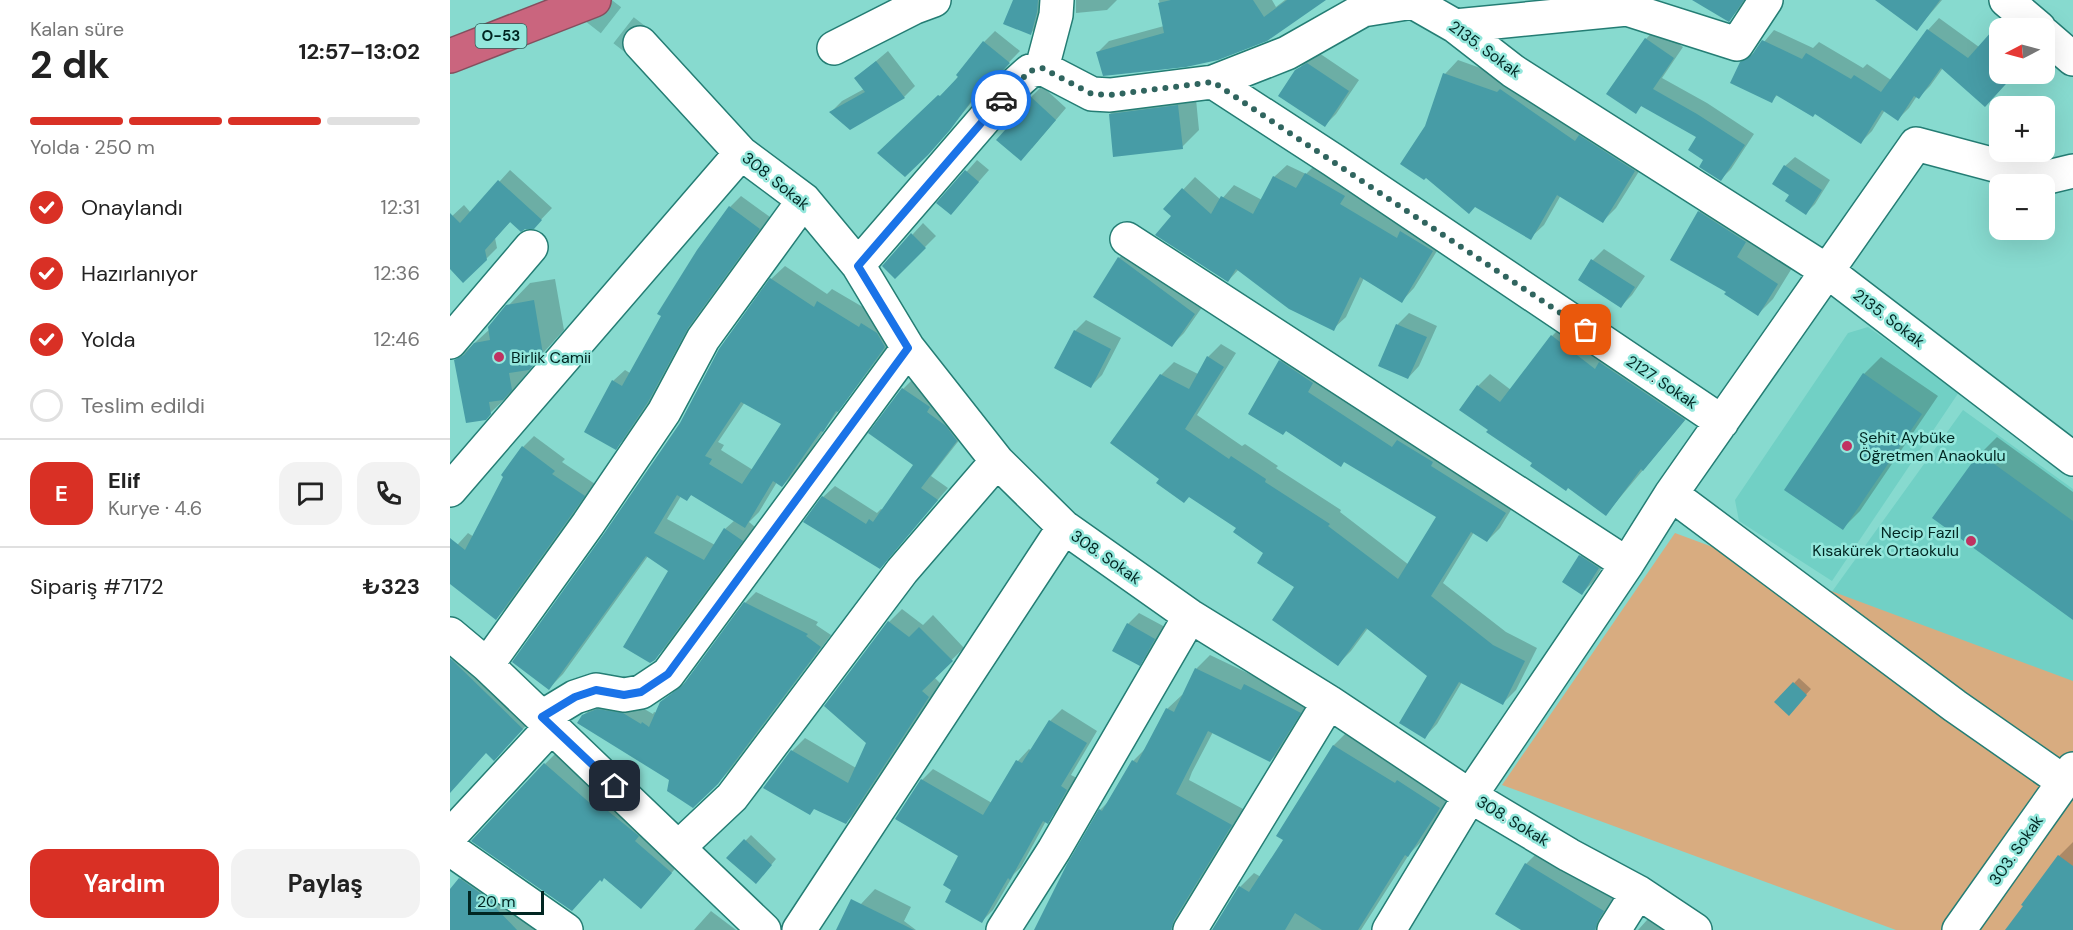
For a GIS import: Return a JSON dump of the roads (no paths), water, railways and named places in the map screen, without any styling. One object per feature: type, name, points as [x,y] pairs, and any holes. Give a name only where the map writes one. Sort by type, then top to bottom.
[{"type":"highway","name":"O-53","points":[[450,56],[594,0]]},
{"type":"street","points":[[834,48],[915,7],[934,0]]},
{"type":"street","points":[[858,266],[1012,87],[1030,71],[1042,68],[1056,15],[1057,0]]},
{"type":"street","points":[[1455,26],[1627,9],[1737,44],[1766,0]]},
{"type":"street","points":[[2006,0],[2027,18]]},
{"type":"street","name":"2135. Sokak","points":[[1042,68],[1092,94],[1110,95],[1213,82],[1287,53],[1360,5],[1413,2],[1455,26],[1513,71],[1827,271],[2073,459]]},
{"type":"street","name":"308. Sokak","points":[[640,43],[741,153],[804,200],[858,266],[908,348],[997,461],[1064,527],[1190,616],[1329,702],[1470,795],[1569,855],[1638,892],[1695,930]]},
{"type":"street","points":[[2055,43],[2073,59]]},
{"type":"street","name":"2127. Sokak","points":[[1213,82],[1722,422]]},
{"type":"street","points":[[1389,930],[1470,795],[1627,564],[1671,494],[1917,144],[2059,175],[2073,195]]},
{"type":"street","points":[[450,490],[741,153]]},
{"type":"street","points":[[487,664],[588,524],[664,412],[703,339],[804,200]]},
{"type":"street","points":[[1127,239],[1627,564]]},
{"type":"street","points":[[450,342],[531,247]]},
{"type":"street","points":[[450,836],[547,722],[575,697],[596,690],[624,695],[641,692],[668,674],[908,348]]},
{"type":"street","points":[[679,847],[732,797],[902,571],[997,461]]},
{"type":"street","points":[[1671,494],[1955,706],[2068,775]]},
{"type":"street","points":[[799,930],[1064,527]]},
{"type":"street","points":[[1003,930],[1054,850],[1190,616]]},
{"type":"street","points":[[450,634],[487,664],[764,930]]},
{"type":"street","points":[[1190,930],[1329,702]]},
{"type":"street","name":"303. Sokak","points":[[1959,930],[2068,775]]},
{"type":"street","points":[[450,849],[566,930]]},
{"type":"street","points":[[1614,930],[1638,892]]},
{"type":"tunnel","points":[[585,0],[640,43]]},
{"type":"place","name":"Birlik Camii","points":[[499,357]]},
{"type":"place","name":"Şehit Aybüke Öğretmen Anaokulu","points":[[1847,446]]},
{"type":"place","name":"Necip Fazıl Kısakürek Ortaokulu","points":[[1971,541]]}]
